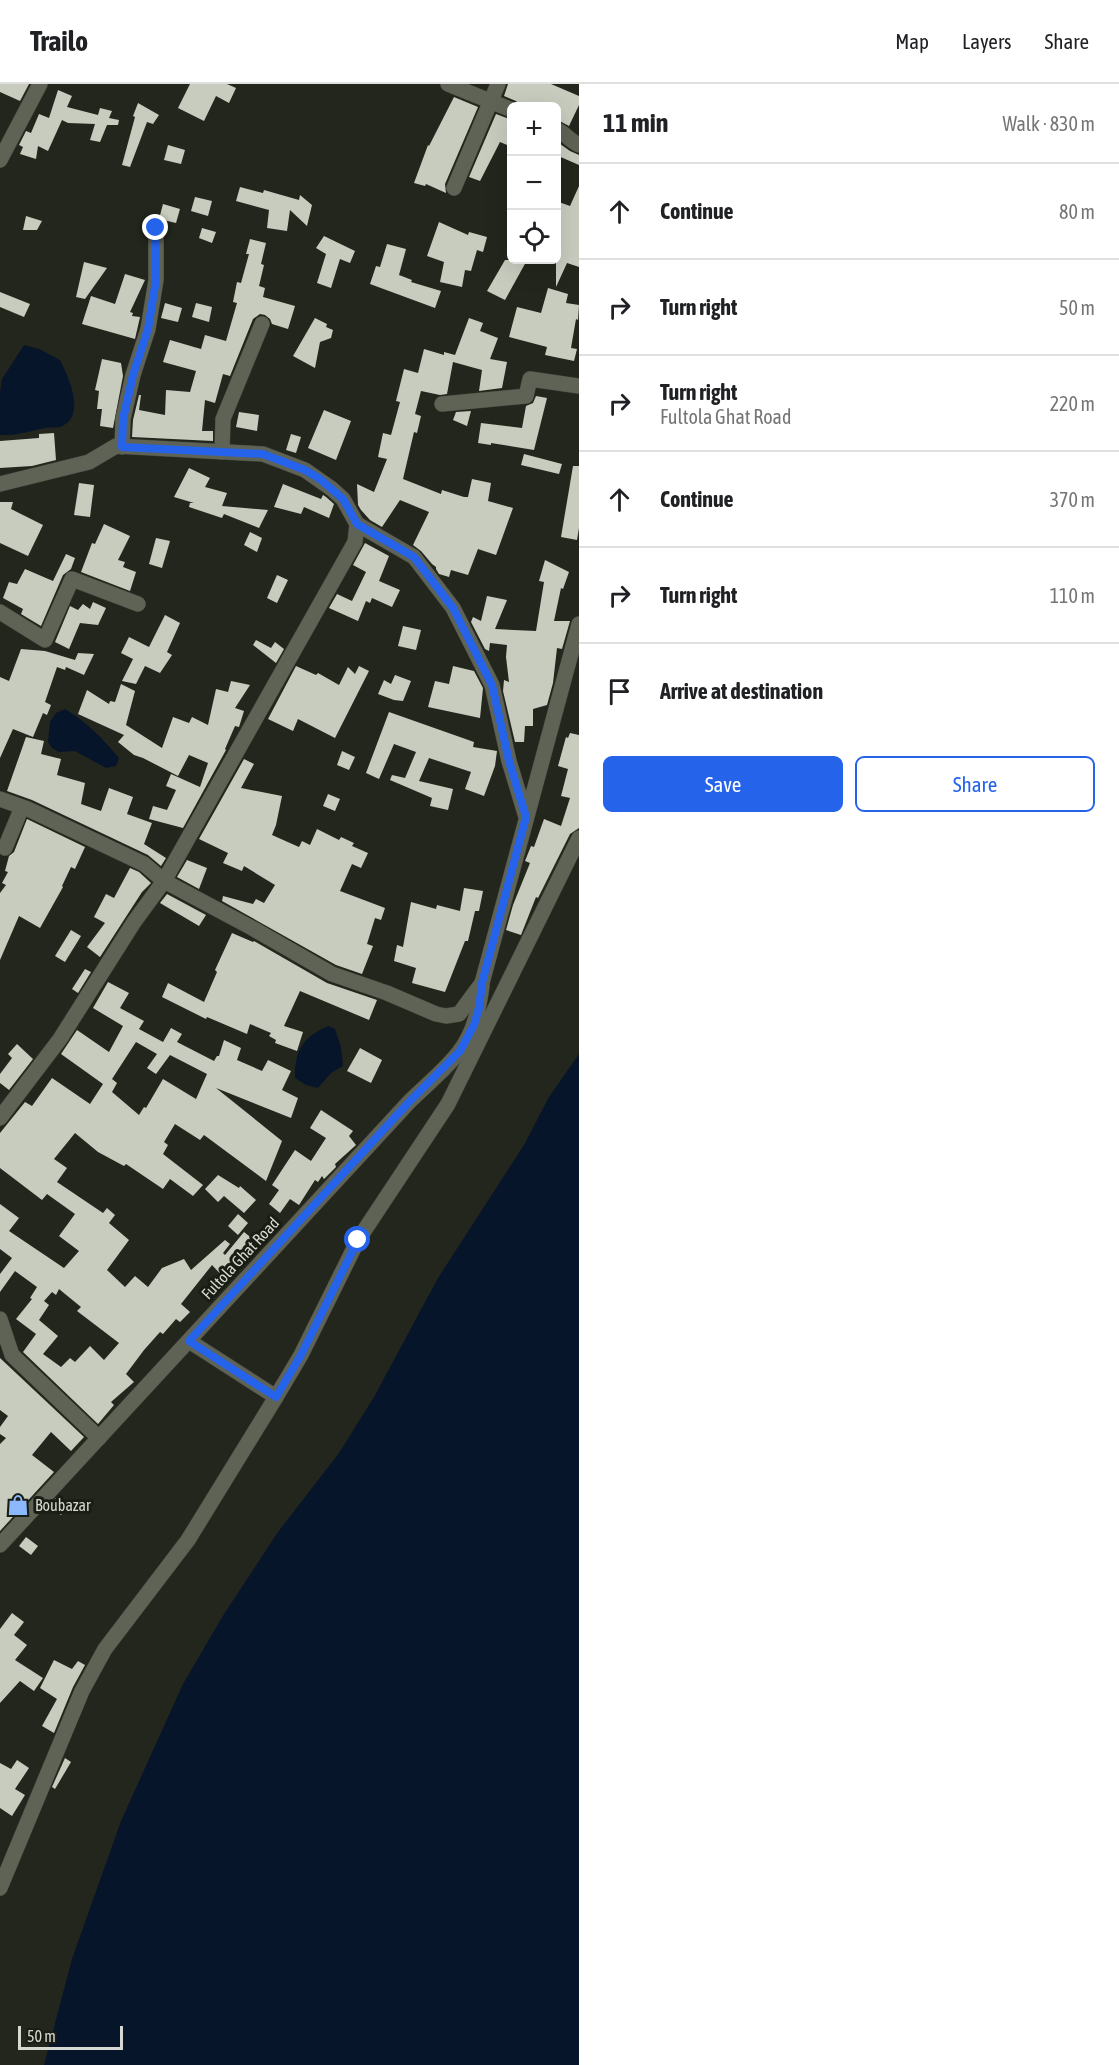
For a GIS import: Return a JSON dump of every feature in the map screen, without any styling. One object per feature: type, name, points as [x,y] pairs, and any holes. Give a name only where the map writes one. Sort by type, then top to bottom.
[{"type":"street","points":[[0,160],[40,84]]},
{"type":"street","points":[[448,84],[507,108]]},
{"type":"street","points":[[454,188],[498,84]]},
{"type":"street","points":[[561,132],[579,145]]},
{"type":"street","points":[[122,447],[123,419],[133,375],[148,329],[156,280],[156,228]]},
{"type":"street","points":[[222,452],[223,419],[262,324]]},
{"type":"street","points":[[442,404],[526,396],[530,379],[579,386]]},
{"type":"street","points":[[0,484],[89,462],[116,446],[263,454],[305,470],[343,499],[357,524],[414,557],[453,608],[492,685],[509,761],[526,817]]},
{"type":"street","points":[[0,1118],[60,1039],[134,922],[164,881],[356,542],[357,524]]},
{"type":"street","points":[[0,612],[45,640],[72,579],[138,604]]},
{"type":"street","name":"Fultola Ghat Road","points":[[0,1545],[409,1102],[460,1051],[474,1025],[479,1008],[482,983],[579,624]]},
{"type":"street","points":[[0,799],[144,864],[164,881],[252,928],[321,969],[441,1016],[459,1014],[482,983]]},
{"type":"street","points":[[5,848],[22,807]]},
{"type":"street","points":[[0,1888],[78,1701],[105,1649],[188,1540],[301,1355],[358,1240],[448,1104],[579,838]]},
{"type":"street","points":[[0,1319],[12,1355],[99,1438]]},
{"type":"street","points":[[189,1341],[276,1397]]},
{"type":"water","points":[[24,345],[39,349],[60,360],[74,396],[73,415],[60,427],[0,435],[2,379]]},
{"type":"water","points":[[65,709],[88,725],[107,744],[119,758],[116,766],[106,768],[75,751],[59,752],[52,748],[48,742],[50,722],[56,713]]},
{"type":"water","points":[[329,1026],[335,1029],[341,1047],[343,1066],[331,1073],[318,1088],[306,1085],[295,1078],[299,1052],[307,1039]]},
{"type":"water","points":[[579,1054],[579,2065],[44,2065],[72,1959],[121,1821],[183,1684],[224,1614],[278,1532],[339,1453],[374,1397],[438,1278],[524,1145],[549,1097]]},
{"type":"building","points":[[0,84],[29,84],[20,101],[0,92]]},
{"type":"building","points":[[190,84],[227,84],[236,88],[229,103],[216,96],[204,121],[178,108]]},
{"type":"building","points":[[508,84],[551,84],[579,96],[579,105],[569,126],[561,122],[561,102],[517,102],[504,96]]},
{"type":"building","points":[[58,90],[72,96],[67,107],[98,115],[100,108],[112,111],[109,118],[119,120],[118,125],[107,125],[100,142],[90,140],[95,124],[68,123],[62,120],[48,151],[38,146],[36,159],[20,154],[23,147],[19,145],[26,131],[31,133],[39,114],[49,118]]},
{"type":"building","points":[[454,97],[478,107],[445,184],[446,193],[426,184],[425,186],[414,183],[428,145]]},
{"type":"building","points":[[138,103],[159,115],[153,124],[147,122],[130,167],[122,165]]},
{"type":"building","points":[[496,114],[507,118],[507,145],[500,142],[480,181],[469,177]]},
{"type":"building","points":[[168,145],[185,150],[181,164],[164,160]]},
{"type":"building","points":[[561,145],[579,155],[579,165],[561,157]]},
{"type":"building","points":[[579,186],[579,267],[567,263],[556,287],[556,264],[561,264],[561,203],[570,206]]},
{"type":"building","points":[[240,187],[263,193],[264,190],[299,200],[300,195],[312,205],[307,226],[290,210],[287,231],[267,228],[269,210],[236,201]]},
{"type":"building","points":[[195,197],[212,201],[208,216],[191,211]]},
{"type":"building","points":[[163,204],[180,209],[176,223],[159,219]]},
{"type":"building","points":[[26,216],[42,221],[37,230],[23,230]]},
{"type":"building","points":[[439,222],[468,235],[469,232],[487,237],[483,252],[477,250],[471,271],[465,270],[462,287],[440,282],[444,262],[427,256]]},
{"type":"building","points":[[202,228],[216,232],[212,243],[199,238]]},
{"type":"building","points":[[324,236],[355,251],[350,263],[340,259],[331,288],[317,283],[326,254],[316,248]]},
{"type":"building","points":[[250,239],[266,243],[259,286],[265,288],[263,297],[295,306],[288,329],[272,324],[265,315],[260,314],[253,319],[230,376],[223,374],[215,403],[205,400],[202,431],[213,431],[213,441],[132,437],[133,420],[139,395],[141,395],[139,410],[165,415],[166,390],[190,392],[196,371],[163,362],[170,340],[201,349],[205,335],[226,341],[237,303],[233,302],[237,282],[241,283],[249,254],[246,254]]},
{"type":"building","points":[[387,244],[406,249],[399,275],[412,280],[411,282],[441,291],[435,308],[370,284],[376,266],[380,267]]},
{"type":"building","points":[[505,260],[507,264],[525,264],[505,300],[487,291]]},
{"type":"building","points":[[84,262],[107,268],[85,299],[76,297]]},
{"type":"building","points":[[125,274],[145,280],[130,312],[133,313],[132,316],[140,317],[135,339],[82,324],[91,296],[115,304]]},
{"type":"building","points":[[548,288],[568,294],[566,303],[579,305],[571,348],[577,349],[574,361],[545,355],[547,347],[509,337],[517,307],[541,313]]},
{"type":"building","points":[[0,292],[30,304],[24,317],[0,307]]},
{"type":"building","points":[[165,303],[182,308],[178,322],[161,318]]},
{"type":"building","points":[[196,303],[212,307],[209,322],[192,317]]},
{"type":"building","points":[[315,318],[333,330],[331,338],[320,342],[315,368],[293,356]]},
{"type":"building","points":[[469,318],[483,323],[480,331],[498,338],[490,359],[507,362],[502,388],[479,391],[482,370],[453,362],[447,394],[421,391],[415,414],[421,416],[417,433],[414,432],[403,479],[441,494],[442,490],[464,497],[468,497],[472,479],[491,483],[488,501],[513,508],[496,555],[478,549],[468,575],[451,570],[449,577],[439,574],[436,567],[413,545],[429,512],[400,500],[382,527],[370,520],[358,505],[357,484],[374,492],[387,459],[378,457],[383,433],[391,435],[400,402],[396,401],[404,369],[418,373],[424,349],[444,355],[444,352],[455,355]]},
{"type":"building","points":[[102,359],[121,363],[123,376],[113,428],[100,426],[102,409],[97,409],[99,391],[95,390]]},
{"type":"building","points":[[536,396],[547,398],[534,450],[478,443],[481,423],[522,428],[526,406],[533,403]]},
{"type":"building","points":[[324,410],[351,421],[336,460],[308,448]]},
{"type":"building","points":[[471,411],[467,426],[453,420],[456,412]]},
{"type":"building","points":[[239,412],[259,415],[257,431],[236,427]]},
{"type":"building","points":[[54,433],[56,460],[32,466],[0,468],[0,441],[39,438],[39,434]]},
{"type":"building","points":[[291,434],[301,437],[296,453],[286,450]]},
{"type":"building","points":[[524,454],[562,464],[559,474],[521,465]]},
{"type":"building","points":[[573,466],[579,466],[577,540],[561,537]]},
{"type":"building","points":[[189,468],[210,478],[205,487],[227,493],[222,506],[268,510],[259,528],[224,514],[222,518],[189,507],[190,503],[194,503],[174,497]]},
{"type":"building","points":[[79,483],[94,485],[90,517],[74,515]]},
{"type":"building","points":[[283,484],[321,499],[323,495],[326,497],[334,504],[329,518],[304,507],[301,514],[274,507]]},
{"type":"building","points":[[0,502],[13,502],[11,509],[43,525],[28,556],[0,543]]},
{"type":"building","points":[[104,524],[130,536],[118,560],[125,562],[123,567],[136,572],[130,591],[81,572],[92,543],[95,544]]},
{"type":"building","points":[[250,532],[262,538],[257,552],[244,545]]},
{"type":"building","points":[[156,538],[170,541],[162,568],[149,564]]},
{"type":"building","points":[[365,543],[389,556],[379,581],[400,590],[392,607],[372,598],[370,603],[366,601],[358,621],[329,608],[337,594],[352,601],[366,572],[353,565]]},
{"type":"building","points":[[66,554],[75,558],[71,569],[63,575],[41,626],[21,614],[23,609],[3,598],[9,582],[17,584],[25,569],[53,581]]},
{"type":"building","points":[[545,560],[569,572],[563,589],[561,588],[554,621],[570,621],[562,649],[557,648],[553,683],[547,705],[533,709],[533,726],[525,726],[524,742],[515,742],[503,691],[504,680],[509,682],[507,645],[490,643],[489,651],[485,649],[471,622],[473,617],[481,621],[487,596],[507,600],[495,629],[536,631],[544,582],[539,581]]},
{"type":"building","points":[[277,575],[288,580],[277,603],[267,598]]},
{"type":"building","points":[[93,602],[106,608],[98,625],[80,623],[69,649],[55,642],[70,606],[78,610],[83,604],[90,609]]},
{"type":"building","points":[[165,615],[180,623],[167,652],[172,655],[160,673],[145,666],[136,684],[122,681],[133,659],[121,653],[129,637],[149,647]]},
{"type":"building","points":[[403,626],[421,630],[416,650],[398,646]]},
{"type":"building","points":[[256,640],[271,648],[275,642],[284,649],[276,663],[253,645]]},
{"type":"building","points":[[21,649],[45,651],[75,660],[78,653],[94,654],[84,675],[66,667],[65,670],[57,667],[45,702],[51,705],[47,715],[43,713],[33,737],[13,729],[0,758],[0,677],[9,681]]},
{"type":"building","points":[[296,666],[316,675],[318,673],[339,685],[348,667],[355,674],[359,666],[369,671],[335,738],[298,719],[293,731],[268,719]]},
{"type":"building","points":[[453,666],[474,671],[483,688],[480,718],[428,707],[435,681],[449,684]]},
{"type":"building","points":[[395,675],[411,681],[403,701],[378,694],[384,680],[391,684]]},
{"type":"building","points":[[231,681],[250,685],[235,708],[244,711],[239,727],[235,726],[226,750],[183,828],[149,819],[153,806],[167,810],[176,790],[166,786],[171,774],[200,787],[208,763],[189,755],[178,776],[134,755],[118,742],[124,735],[78,714],[87,690],[109,704],[110,701],[115,702],[121,684],[135,691],[126,725],[162,748],[173,717],[189,723],[192,717],[208,725],[216,689],[228,692]]},
{"type":"building","points":[[389,712],[474,742],[473,747],[497,751],[495,766],[484,796],[465,789],[471,772],[429,758],[419,781],[453,789],[448,810],[430,806],[432,798],[390,780],[392,775],[405,778],[416,752],[394,744],[379,779],[366,773]]},
{"type":"building","points":[[570,733],[579,735],[579,828],[570,834],[538,898],[536,897],[521,935],[506,930],[513,905],[530,863],[525,861],[531,846],[534,847],[544,819],[561,826],[570,798],[561,796],[568,769],[558,766],[566,737],[568,738]]},
{"type":"building","points":[[26,737],[44,741],[41,754],[61,759],[57,775],[85,783],[81,804],[101,811],[109,788],[133,797],[127,814],[152,823],[144,844],[166,858],[161,866],[148,855],[32,800],[7,791]]},
{"type":"building","points":[[342,751],[355,757],[349,770],[337,765]]},
{"type":"building","points":[[244,759],[254,764],[241,788],[282,796],[272,835],[299,847],[302,841],[310,845],[317,829],[339,840],[341,837],[354,843],[352,846],[368,853],[361,868],[352,864],[340,891],[385,908],[381,920],[375,918],[367,944],[373,946],[362,974],[336,965],[222,901],[223,896],[253,904],[256,899],[264,903],[275,885],[244,866],[242,871],[223,863],[228,853],[199,839]]},
{"type":"building","points":[[328,794],[340,799],[335,811],[323,806]]},
{"type":"building","points":[[27,819],[85,847],[75,869],[71,867],[63,887],[40,928],[19,916],[0,960],[0,893],[6,885],[2,883],[8,872],[5,871],[9,856],[14,852]]},
{"type":"building","points":[[187,860],[207,868],[199,889],[177,877]]},
{"type":"building","points":[[130,868],[139,872],[151,883],[142,892],[100,957],[87,947],[105,923],[94,917],[106,894],[114,898]]},
{"type":"building","points":[[464,888],[483,891],[479,911],[475,911],[468,941],[465,941],[445,992],[412,983],[416,968],[394,961],[397,945],[403,947],[411,902],[436,909],[437,905],[460,911]]},
{"type":"building","points":[[167,894],[206,915],[199,926],[160,903]]},
{"type":"building","points":[[71,930],[81,936],[65,962],[55,956]]},
{"type":"building","points":[[232,933],[254,941],[327,983],[377,1000],[369,1020],[300,991],[284,1026],[303,1032],[297,1051],[275,1043],[276,1040],[269,1036],[271,1033],[250,1024],[247,1034],[207,1017],[206,1019],[162,997],[168,983],[204,1002],[217,972],[215,970]]},
{"type":"building","points":[[85,969],[91,972],[78,993],[72,989]]},
{"type":"building","points":[[108,982],[129,993],[120,1008],[144,1021],[139,1029],[163,1042],[171,1028],[182,1034],[177,1042],[214,1061],[219,1056],[224,1040],[241,1048],[237,1060],[262,1071],[268,1060],[291,1071],[282,1090],[298,1098],[291,1118],[216,1088],[282,1141],[266,1181],[204,1135],[200,1140],[175,1124],[164,1142],[168,1145],[163,1154],[203,1185],[193,1196],[170,1179],[163,1189],[126,1164],[124,1166],[98,1152],[75,1133],[54,1159],[67,1168],[57,1182],[103,1213],[107,1208],[115,1215],[109,1223],[129,1240],[107,1270],[125,1287],[135,1276],[148,1287],[162,1268],[184,1259],[191,1270],[225,1240],[230,1244],[223,1253],[225,1255],[244,1232],[259,1244],[226,1280],[212,1265],[181,1304],[190,1312],[180,1322],[176,1319],[163,1334],[160,1332],[144,1350],[126,1374],[134,1382],[111,1402],[114,1405],[98,1424],[23,1352],[36,1334],[16,1319],[32,1299],[30,1298],[37,1287],[15,1271],[0,1292],[0,1274],[12,1258],[0,1249],[0,1204],[19,1218],[9,1231],[64,1268],[79,1251],[59,1236],[75,1214],[47,1194],[42,1200],[0,1168],[0,1133],[25,1102],[32,1106],[52,1078],[90,1104],[103,1084],[61,1054],[77,1030],[109,1052],[123,1026],[93,1008]],"holes":[[[136,1042],[157,1054],[147,1068],[156,1074],[170,1055],[207,1074],[196,1099],[163,1079],[146,1108],[144,1107],[139,1115],[112,1092],[117,1083],[112,1079]],[[59,1289],[81,1307],[77,1311],[119,1343],[104,1360],[90,1346],[75,1362],[70,1358],[61,1367],[43,1354],[58,1336],[39,1320],[49,1305],[44,1301],[52,1292],[56,1295]]]},
{"type":"building","points":[[17,1044],[33,1059],[9,1090],[0,1083],[0,1074],[12,1058],[8,1054]]},
{"type":"building","points":[[360,1048],[382,1060],[371,1083],[347,1071]]},
{"type":"building","points":[[321,1110],[353,1131],[349,1136],[356,1145],[335,1164],[336,1167],[324,1179],[322,1176],[318,1182],[315,1180],[299,1205],[290,1199],[280,1213],[269,1204],[279,1190],[272,1185],[295,1150],[311,1161],[326,1138],[310,1128]]},
{"type":"building","points":[[218,1175],[239,1188],[240,1186],[256,1200],[244,1213],[224,1196],[218,1202],[205,1189]]},
{"type":"building","points":[[238,1214],[248,1223],[238,1235],[228,1226]]},
{"type":"building","points":[[0,1358],[84,1437],[71,1451],[51,1432],[32,1455],[54,1472],[0,1531],[0,1444],[6,1438],[0,1434],[0,1427],[8,1416],[0,1410]]},
{"type":"building","points":[[57,1497],[68,1505],[61,1515],[49,1506]]},
{"type":"building","points":[[26,1537],[38,1546],[31,1555],[19,1546]]},
{"type":"building","points":[[12,1613],[24,1622],[14,1635],[27,1645],[15,1660],[43,1678],[34,1691],[20,1681],[0,1703],[0,1629]]},
{"type":"building","points":[[54,1660],[72,1669],[78,1661],[85,1665],[54,1733],[42,1726],[57,1699],[40,1688]]},
{"type":"building","points":[[65,1758],[71,1762],[55,1789],[52,1787]]},
{"type":"building","points":[[17,1760],[29,1768],[15,1789],[25,1795],[12,1816],[0,1808],[0,1763],[11,1769]]},
{"type":"place","name":"Boubazar","points":[[18,1505]]},
{"type":"route","points":[[156,228],[156,280],[148,329],[133,375],[123,419],[122,447],[263,454],[282,460],[320,479],[343,499],[357,524],[414,557],[453,608],[492,685],[509,761],[526,817],[482,983],[479,1008],[474,1025],[460,1051],[409,1102],[189,1341],[276,1397],[301,1355],[358,1240]]}]
